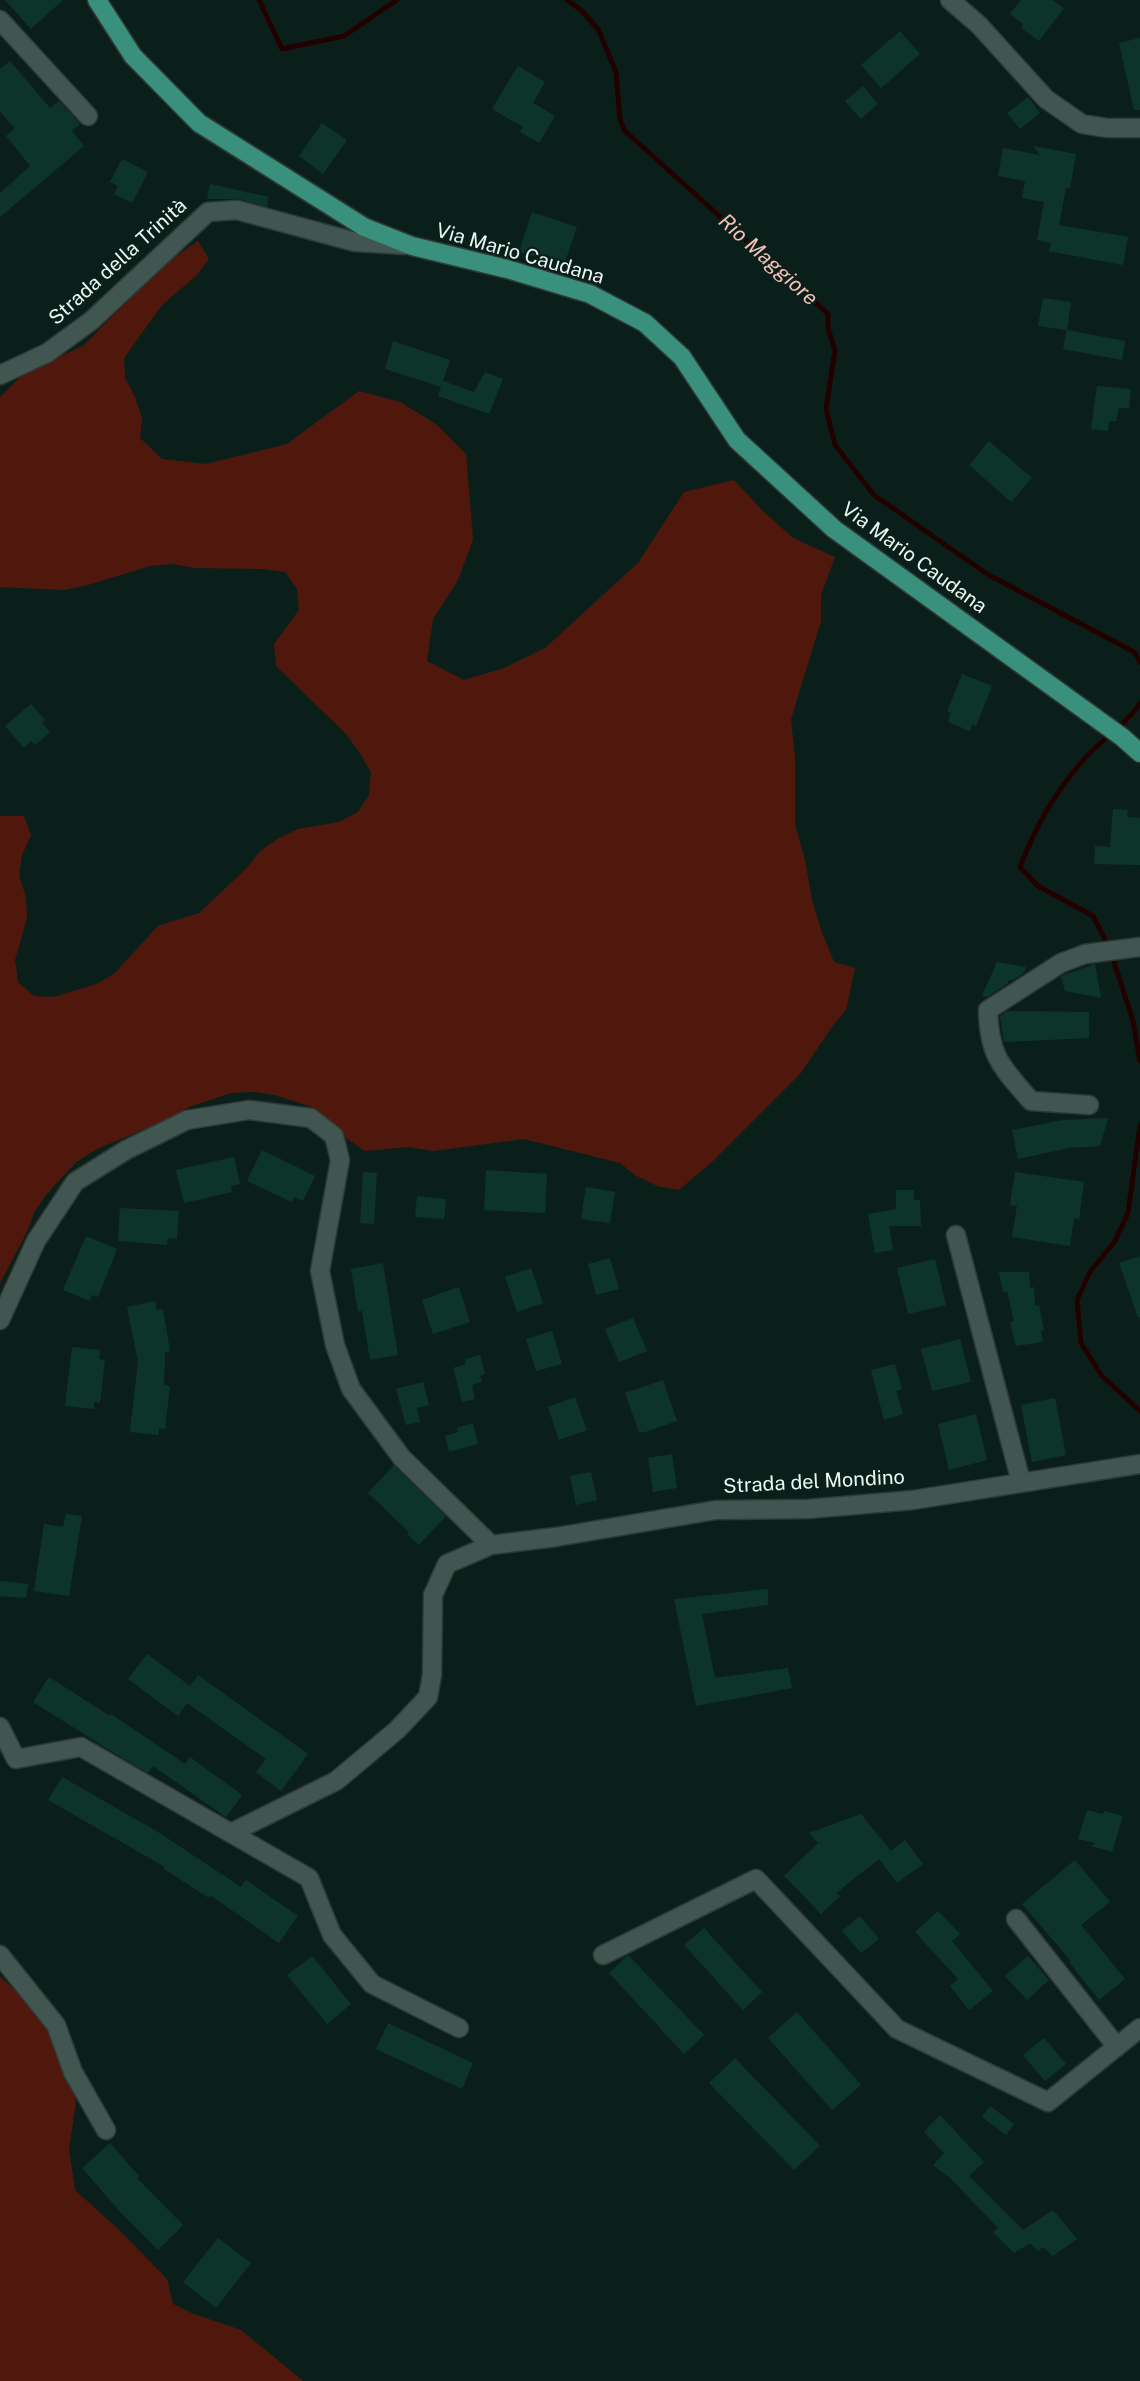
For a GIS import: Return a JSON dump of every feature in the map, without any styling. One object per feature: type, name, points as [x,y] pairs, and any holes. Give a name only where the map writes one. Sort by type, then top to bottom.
[{"type":"main road","name":"Via Mario Caudana","points":[[97,0],[133,56],[199,123],[364,227],[412,246],[507,269],[590,294],[645,323],[682,357],[737,440],[834,529],[1122,737],[1140,753]]},
{"type":"street","points":[[950,0],[979,25],[1046,99],[1082,124],[1107,128],[1140,128]]},
{"type":"street","points":[[0,20],[88,116]]},
{"type":"street","name":"Strada della Trinità","points":[[0,375],[47,353],[91,321],[208,212],[237,210],[355,242],[412,246]]},
{"type":"street","points":[[1089,1106],[1031,1101],[994,1054],[988,1031],[988,1010],[1061,963],[1085,954],[1140,947]]},
{"type":"street","points":[[0,1320],[36,1241],[75,1182],[126,1150],[187,1120],[249,1110],[311,1118],[334,1136],[340,1160],[320,1271],[335,1345],[351,1389],[402,1458],[491,1545]]},
{"type":"street","points":[[956,1235],[1021,1482]]},
{"type":"street","name":"Strada del Mondino","points":[[233,1832],[336,1781],[398,1730],[428,1697],[432,1665],[433,1595],[447,1564],[491,1545],[556,1537],[716,1509],[808,1509],[901,1501],[1140,1464]]},
{"type":"street","points":[[0,1727],[16,1759],[81,1747],[233,1832],[309,1878],[332,1935],[372,1984],[459,2028]]},
{"type":"street","points":[[603,1955],[756,1879],[897,2029],[1048,2102],[1140,2028]]},
{"type":"street","points":[[1016,1919],[1117,2047]]},
{"type":"street","points":[[0,1955],[56,2025],[73,2072],[106,2130]]},
{"type":"shaded area","points":[[198,241],[209,259],[196,276],[162,305],[124,358],[125,378],[142,418],[140,438],[162,459],[206,464],[287,444],[359,391],[400,402],[436,424],[466,454],[473,540],[457,582],[433,619],[427,661],[464,680],[504,668],[545,648],[638,563],[684,492],[734,480],[793,538],[835,557],[821,595],[821,621],[791,719],[795,758],[795,825],[805,860],[812,900],[834,962],[855,968],[846,1010],[800,1074],[713,1161],[679,1190],[657,1186],[635,1175],[620,1163],[524,1139],[433,1151],[408,1147],[365,1151],[346,1138],[333,1122],[315,1108],[275,1095],[254,1092],[231,1093],[189,1107],[168,1119],[97,1149],[76,1162],[46,1195],[35,1211],[27,1232],[0,1283],[0,816],[24,816],[31,835],[22,855],[19,876],[26,897],[27,918],[15,960],[18,982],[34,996],[54,997],[96,984],[114,974],[158,926],[199,913],[247,868],[260,851],[298,829],[339,822],[358,812],[369,795],[371,773],[360,753],[346,734],[276,666],[274,644],[299,610],[297,589],[285,572],[263,569],[196,568],[172,564],[150,566],[64,590],[0,587],[0,397],[25,372],[83,346],[163,265]]},
{"type":"shaded area","points":[[0,1976],[48,2022],[56,2041],[76,2101],[69,2149],[75,2190],[117,2228],[167,2279],[173,2304],[191,2313],[241,2330],[303,2381],[0,2381]]},
{"type":"building","points":[[5,0],[63,0],[31,29]]},
{"type":"building","points":[[1021,0],[1052,0],[1064,8],[1039,41],[1021,28],[1023,24],[1010,14]]},
{"type":"building","points":[[900,31],[920,54],[881,88],[861,65]]},
{"type":"building","points":[[1140,38],[1140,110],[1134,110],[1119,43]]},
{"type":"building","points":[[10,61],[50,108],[59,101],[80,124],[72,131],[84,146],[0,217],[0,193],[30,166],[6,136],[15,128],[0,112],[0,69]]},
{"type":"building","points":[[518,66],[545,82],[533,103],[555,116],[539,143],[520,132],[523,127],[492,109]]},
{"type":"building","points":[[863,86],[878,104],[861,119],[845,101]]},
{"type":"building","points":[[1028,97],[1040,113],[1020,129],[1007,113]]},
{"type":"building","points":[[322,123],[347,140],[323,174],[299,156]]},
{"type":"building","points":[[1033,146],[1076,154],[1070,189],[1066,188],[1059,225],[1128,237],[1123,265],[1049,251],[1051,243],[1037,240],[1044,202],[1022,198],[1025,181],[998,176],[1003,148],[1040,155]]},
{"type":"building","points":[[122,159],[148,172],[132,203],[114,194],[118,186],[110,182]]},
{"type":"building","points":[[210,184],[269,197],[267,207],[240,199],[207,199]]},
{"type":"building","points":[[532,212],[577,227],[565,262],[548,256],[547,260],[519,252]]},
{"type":"building","points":[[1043,298],[1071,302],[1067,330],[1038,326]]},
{"type":"building","points":[[1067,330],[1125,341],[1122,360],[1063,349]]},
{"type":"building","points":[[393,341],[450,360],[443,381],[474,392],[485,372],[503,379],[489,414],[438,396],[441,387],[385,369]]},
{"type":"building","points":[[1097,386],[1131,389],[1129,408],[1119,408],[1116,421],[1109,421],[1108,431],[1091,429]]},
{"type":"building","points":[[989,441],[1032,478],[1011,502],[969,465]]},
{"type":"building","points":[[962,674],[992,686],[976,726],[972,724],[970,731],[948,722],[951,713],[947,712]]},
{"type":"building","points":[[31,704],[45,720],[42,723],[50,732],[35,745],[31,741],[24,748],[5,726]]},
{"type":"building","points":[[1113,809],[1128,810],[1127,817],[1140,818],[1140,865],[1094,864],[1095,846],[1110,847]]},
{"type":"building","points":[[997,962],[1026,967],[1024,973],[1009,980],[1007,984],[987,997],[982,996]]},
{"type":"building","points":[[1095,964],[1101,998],[1065,991],[1061,976]]},
{"type":"building","points":[[1007,1011],[1089,1012],[1089,1038],[1004,1042],[1000,1016]]},
{"type":"building","points":[[1108,1118],[1100,1146],[1069,1148],[1018,1159],[1012,1130],[1063,1120]]},
{"type":"building","points":[[262,1150],[315,1176],[303,1201],[294,1197],[292,1202],[247,1181]]},
{"type":"building","points":[[234,1157],[240,1184],[231,1186],[232,1192],[184,1203],[176,1170]]},
{"type":"building","points":[[486,1170],[547,1174],[545,1213],[484,1210]]},
{"type":"building","points":[[363,1172],[377,1173],[374,1224],[360,1223]]},
{"type":"building","points":[[1015,1172],[1084,1182],[1079,1219],[1074,1218],[1070,1246],[1012,1237],[1017,1206],[1010,1205]]},
{"type":"building","points":[[586,1187],[615,1192],[610,1223],[581,1219]]},
{"type":"building","points":[[896,1190],[914,1190],[914,1200],[920,1200],[921,1226],[889,1226],[893,1250],[875,1253],[868,1214],[896,1209]]},
{"type":"building","points":[[417,1196],[446,1199],[444,1219],[415,1217]]},
{"type":"building","points":[[120,1208],[179,1211],[177,1239],[168,1238],[167,1245],[118,1241]]},
{"type":"building","points":[[86,1236],[117,1249],[98,1297],[92,1295],[90,1301],[63,1290]]},
{"type":"building","points":[[1140,1256],[1140,1317],[1138,1318],[1119,1263]]},
{"type":"building","points":[[610,1258],[619,1289],[596,1295],[588,1264]]},
{"type":"building","points":[[935,1259],[946,1305],[908,1314],[897,1268]]},
{"type":"building","points":[[383,1263],[398,1355],[370,1360],[362,1311],[358,1311],[351,1269]]},
{"type":"building","points":[[531,1268],[543,1303],[517,1312],[505,1277]]},
{"type":"building","points":[[999,1272],[1029,1272],[1030,1288],[1034,1287],[1035,1306],[1039,1305],[1044,1330],[1041,1331],[1043,1342],[1016,1346],[1010,1322],[1014,1321],[1007,1291],[1003,1292]]},
{"type":"building","points":[[459,1287],[470,1322],[433,1334],[422,1300]]},
{"type":"building","points":[[155,1301],[157,1310],[163,1309],[170,1351],[165,1353],[164,1385],[170,1386],[165,1429],[159,1428],[159,1435],[130,1432],[138,1361],[127,1307]]},
{"type":"building","points":[[633,1318],[647,1351],[619,1362],[605,1329]]},
{"type":"building","points":[[552,1331],[562,1364],[536,1371],[526,1339]]},
{"type":"building","points":[[960,1339],[971,1382],[932,1391],[921,1349]]},
{"type":"building","points":[[72,1347],[100,1350],[99,1359],[105,1360],[100,1403],[94,1402],[94,1409],[65,1406]]},
{"type":"building","points":[[480,1355],[485,1374],[480,1376],[482,1382],[472,1385],[475,1399],[462,1402],[453,1368],[466,1364],[465,1359]]},
{"type":"building","points":[[895,1364],[902,1389],[896,1391],[903,1414],[884,1420],[871,1370]]},
{"type":"building","points":[[663,1380],[677,1421],[639,1432],[625,1393]]},
{"type":"building","points":[[423,1382],[429,1405],[417,1408],[420,1422],[406,1425],[396,1389]]},
{"type":"building","points":[[575,1397],[587,1430],[559,1440],[548,1407]]},
{"type":"building","points":[[1055,1398],[1066,1455],[1032,1462],[1021,1405]]},
{"type":"building","points":[[976,1414],[987,1460],[949,1470],[938,1424]]},
{"type":"building","points":[[473,1423],[478,1444],[449,1452],[445,1436],[458,1432],[457,1428]]},
{"type":"building","points":[[672,1454],[677,1488],[653,1492],[648,1458]]},
{"type":"building","points":[[394,1465],[446,1516],[419,1545],[407,1534],[409,1532],[368,1493]]},
{"type":"building","points":[[591,1472],[597,1500],[576,1505],[570,1476]]},
{"type":"building","points":[[66,1514],[82,1516],[69,1596],[34,1591],[44,1524],[63,1527]]},
{"type":"building","points":[[0,1581],[28,1584],[26,1598],[0,1596]]},
{"type":"building","points":[[768,1589],[768,1605],[702,1614],[715,1678],[788,1668],[792,1688],[696,1706],[674,1599]]},
{"type":"building","points":[[147,1654],[190,1686],[198,1675],[308,1754],[281,1791],[256,1772],[266,1759],[187,1703],[178,1716],[128,1679]]},
{"type":"building","points":[[49,1677],[110,1716],[111,1714],[185,1764],[190,1757],[242,1795],[226,1817],[153,1766],[148,1773],[116,1754],[33,1702]]},
{"type":"building","points":[[62,1777],[158,1832],[241,1887],[246,1880],[298,1916],[279,1943],[210,1895],[209,1898],[164,1869],[165,1867],[48,1800]]},
{"type":"building","points":[[1087,1810],[1103,1814],[1104,1811],[1123,1816],[1112,1852],[1092,1846],[1095,1843],[1078,1839]]},
{"type":"building","points":[[861,1814],[891,1851],[905,1840],[923,1864],[897,1883],[879,1859],[836,1893],[840,1896],[821,1914],[784,1876],[818,1843],[809,1833]]},
{"type":"building","points":[[1075,1860],[1110,1902],[1081,1925],[1125,1979],[1099,2000],[1069,1962],[1071,1961],[1022,1904]]},
{"type":"building","points":[[938,1911],[960,1934],[952,1941],[993,1991],[969,2010],[950,1986],[958,1979],[915,1932]]},
{"type":"building","points":[[860,1916],[879,1939],[861,1953],[842,1931]]},
{"type":"building","points":[[704,1928],[762,1992],[743,2010],[684,1945]]},
{"type":"building","points":[[628,1955],[704,2035],[684,2054],[609,1973]]},
{"type":"building","points":[[312,1956],[351,2004],[327,2024],[287,1975]]},
{"type":"building","points":[[1028,1956],[1049,1980],[1027,2000],[1005,1976]]},
{"type":"building","points":[[797,2012],[861,2085],[832,2110],[768,2038]]},
{"type":"building","points":[[388,2023],[473,2063],[462,2089],[376,2049]]},
{"type":"building","points":[[1044,2038],[1066,2064],[1045,2081],[1023,2055]]},
{"type":"building","points":[[735,2058],[820,2146],[794,2170],[709,2083]]},
{"type":"building","points":[[990,2106],[1014,2124],[1006,2135],[982,2117]]},
{"type":"building","points":[[940,2115],[984,2162],[969,2176],[1023,2230],[1053,2210],[1077,2239],[1053,2256],[1043,2247],[1038,2251],[1030,2243],[1014,2253],[993,2232],[998,2228],[950,2178],[933,2165],[944,2153],[924,2132]]},
{"type":"building","points":[[110,2143],[139,2176],[137,2178],[183,2225],[158,2250],[123,2215],[82,2168]]},
{"type":"building","points":[[218,2238],[251,2263],[216,2308],[183,2282]]},
{"type":"waterway","name":"Rio Maggiore","points":[[259,0],[282,49],[344,36],[397,0]]},
{"type":"waterway","name":"Rio Maggiore","points":[[567,0],[581,10],[598,29],[616,72],[620,120],[625,131],[828,314],[828,328],[835,351],[826,409],[835,445],[874,495],[987,574],[1134,652],[1140,662]]},
{"type":"waterway","points":[[1140,703],[1127,719],[1084,759],[1063,785],[1040,823],[1020,867],[1038,886],[1093,916],[1109,947],[1118,974],[1133,1021],[1140,1061]]},
{"type":"waterway","points":[[1140,1125],[1128,1213],[1115,1241],[1090,1272],[1077,1300],[1081,1343],[1102,1376],[1140,1411]]}]
